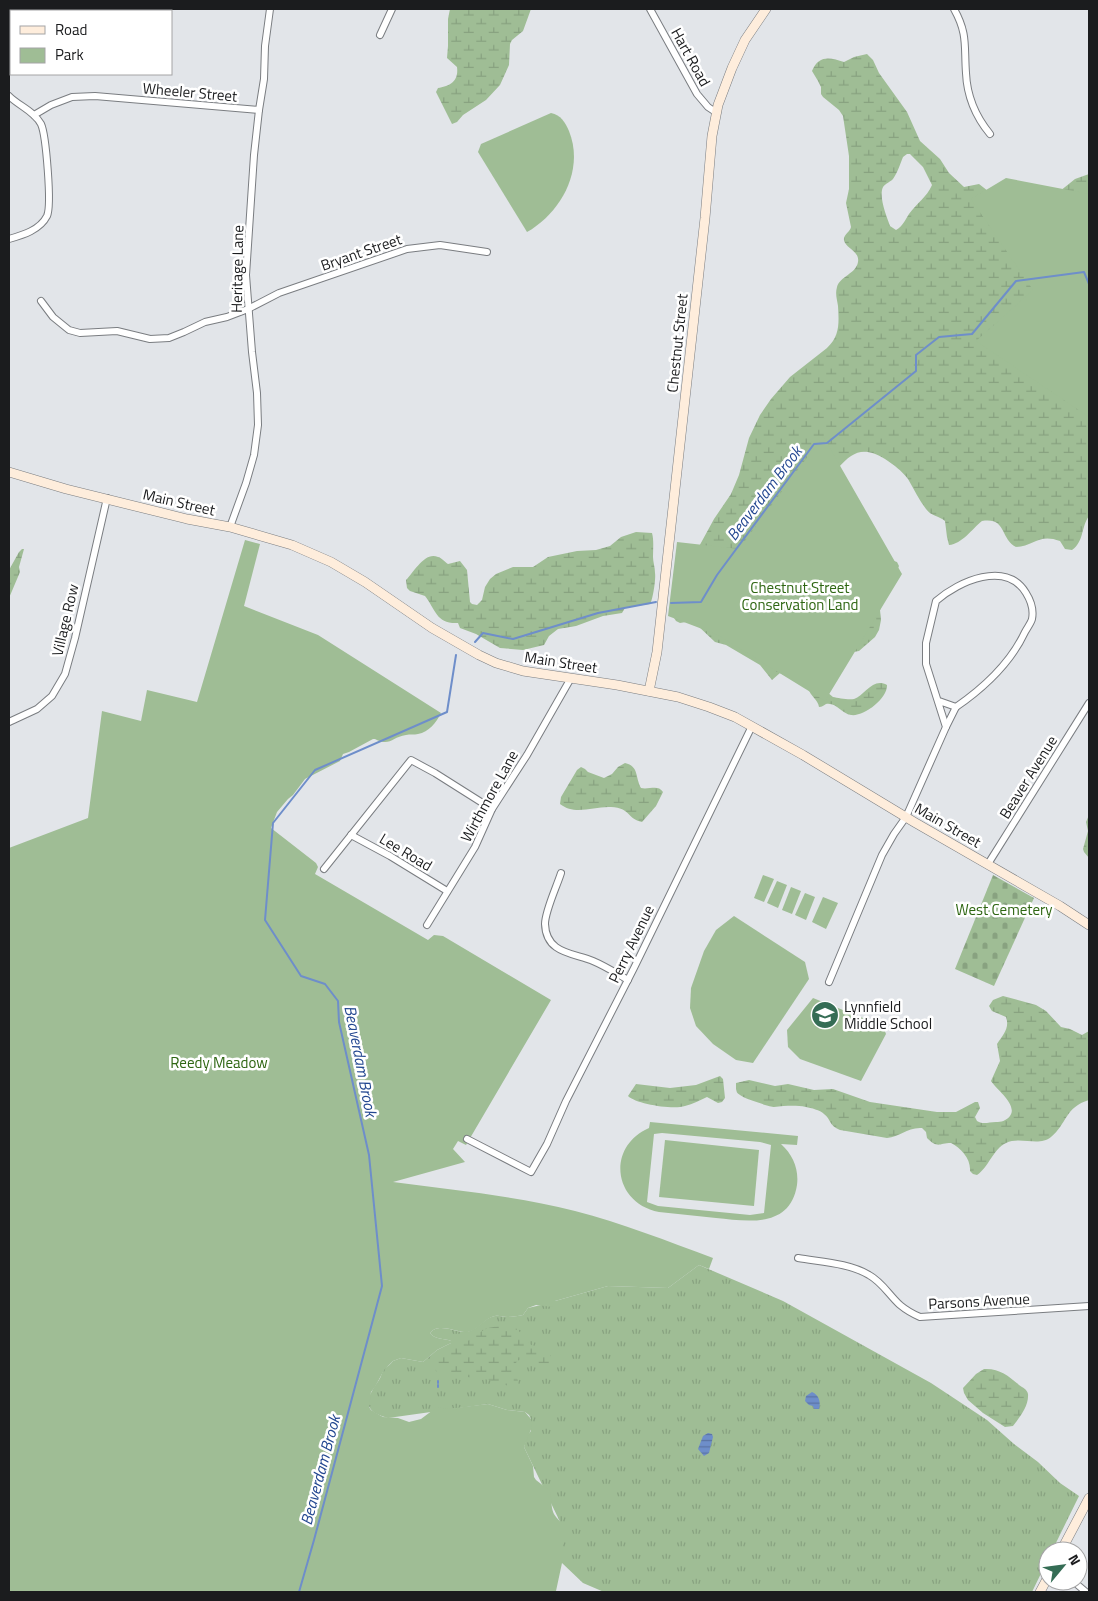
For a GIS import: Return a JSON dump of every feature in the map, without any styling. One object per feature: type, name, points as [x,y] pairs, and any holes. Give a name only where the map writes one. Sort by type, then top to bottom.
[{"type":"street","name":"Heritage Lane","points":[[230,527],[249,474],[258,425],[257,393],[246,274],[259,110],[264,79],[265,46],[270,9]]},
{"type":"street","points":[[380,35],[392,9]]},
{"type":"street","name":"Hart Road","points":[[650,9],[697,94],[708,107],[716,112]]},
{"type":"street","name":"Chestnut Street","points":[[649,691],[657,652],[716,112],[732,68],[745,40],[766,9]]},
{"type":"street","points":[[954,9],[965,36],[966,74],[970,97],[977,115],[990,134]]},
{"type":"street","points":[[9,96],[34,114],[41,125],[44,137],[50,204],[47,216],[35,229],[9,239]]},
{"type":"street","name":"Wheeler Street","points":[[34,114],[72,97],[95,96],[259,110]]},
{"type":"street","name":"Bryant Street","points":[[41,301],[53,317],[69,330],[80,333],[117,331],[150,339],[169,338],[205,322],[248,309],[279,293],[413,248],[440,246],[487,252]]},
{"type":"street","name":"Main Street","points":[[9,472],[66,489],[195,521],[230,527],[292,545],[331,562],[365,582],[432,628],[496,663],[523,671],[649,691],[678,697],[709,707],[752,726],[803,755],[1060,906],[1089,926]]},
{"type":"street","name":"Village Row","points":[[9,722],[37,709],[52,696],[64,674],[107,498]]},
{"type":"street","points":[[829,982],[882,855],[906,817],[956,707],[973,696],[1001,670],[1020,644],[1032,619],[1033,609],[1030,600],[1022,587],[1010,578],[988,576],[967,582],[949,591],[936,601],[926,643],[926,664],[946,727]]},
{"type":"street","name":"Wirthmore Lane","points":[[427,925],[475,847],[492,809],[527,755],[571,678]]},
{"type":"street","points":[[939,702],[956,707]]},
{"type":"street","name":"Beaver Avenue","points":[[988,864],[1089,703]]},
{"type":"street","name":"Perry Avenue","points":[[466,1139],[500,1154],[531,1172],[547,1144],[566,1101],[628,980],[752,726]]},
{"type":"street","points":[[324,869],[411,760],[435,772],[492,809]]},
{"type":"street","name":"Lee Road","points":[[352,835],[447,891]]},
{"type":"street","points":[[562,873],[545,924],[550,940],[563,952],[591,960],[628,980]]},
{"type":"street","name":"Parsons Avenue","points":[[798,1258],[855,1268],[870,1275],[886,1288],[900,1305],[920,1317],[1089,1306]]},
{"type":"street","points":[[1066,1541],[1089,1498]]},
{"type":"green space","points":[[450,9],[531,9],[523,31],[510,44],[509,65],[500,85],[486,100],[452,124],[436,92],[438,88],[446,86],[455,80],[457,72],[457,67],[447,58]]},
{"type":"green space","points":[[867,54],[873,60],[879,73],[907,112],[920,141],[940,159],[949,173],[964,187],[979,184],[988,191],[1060,191],[1075,179],[1089,174],[1089,516],[1079,543],[1072,550],[1065,549],[1060,541],[1047,538],[1016,547],[1007,539],[1000,525],[990,521],[982,521],[963,539],[949,545],[945,521],[928,511],[903,473],[885,459],[871,453],[859,452],[849,458],[838,468],[888,559],[897,562],[899,566],[880,610],[881,620],[875,637],[859,651],[848,653],[827,692],[833,697],[854,699],[877,683],[887,685],[884,695],[874,706],[862,713],[851,715],[830,704],[819,707],[808,687],[780,673],[772,680],[760,665],[726,645],[715,642],[696,624],[676,621],[674,618],[673,575],[696,552],[714,519],[731,494],[739,475],[749,438],[760,415],[790,377],[827,348],[834,339],[838,329],[837,287],[841,280],[857,266],[858,262],[857,255],[844,240],[851,227],[846,203],[849,189],[849,156],[843,116],[839,110],[823,97],[821,87],[812,71],[818,62],[822,60],[830,59],[844,62]],"holes":[[[910,154],[923,167],[932,185],[902,225],[896,230],[890,226],[887,218],[882,190],[895,176],[903,157]]]},
{"type":"green space","points":[[551,113],[562,119],[569,131],[574,161],[571,176],[559,202],[550,214],[527,232],[478,152],[481,144]]},
{"type":"green space","points":[[1006,178],[1089,194],[1089,417],[976,341],[1033,290],[971,199]]},
{"type":"green space","name":"Chestnut Street Conservation Land","points":[[823,436],[902,574],[825,701],[718,635],[668,616],[677,542],[739,549]]},
{"type":"green space","points":[[636,532],[652,533],[653,536],[655,579],[650,604],[628,607],[622,613],[603,616],[576,626],[558,629],[549,636],[544,645],[523,650],[500,648],[476,634],[460,628],[458,623],[451,623],[441,619],[425,596],[410,591],[407,588],[406,580],[420,563],[429,557],[439,558],[448,564],[460,561],[467,570],[470,602],[477,605],[482,600],[485,587],[496,574],[513,567],[533,567],[548,557],[610,546],[621,537]]},
{"type":"green space","name":"Reedy Meadow","points":[[245,540],[260,544],[244,606],[318,635],[441,713],[434,724],[426,731],[401,736],[388,742],[373,739],[343,754],[340,761],[305,779],[277,812],[271,828],[316,863],[318,867],[315,874],[428,940],[434,935],[443,936],[551,1000],[466,1145],[458,1141],[453,1149],[465,1162],[393,1182],[507,1197],[575,1211],[627,1227],[713,1258],[709,1269],[699,1265],[668,1288],[608,1286],[555,1301],[553,1307],[536,1305],[528,1308],[523,1315],[491,1317],[468,1332],[437,1328],[430,1333],[437,1338],[451,1341],[451,1343],[437,1350],[423,1362],[401,1358],[393,1361],[384,1370],[371,1392],[369,1407],[371,1410],[383,1417],[398,1418],[409,1422],[421,1419],[437,1407],[447,1409],[488,1404],[507,1410],[525,1412],[531,1419],[532,1427],[524,1447],[533,1466],[534,1477],[550,1491],[553,1512],[562,1523],[562,1563],[556,1591],[9,1592],[9,848],[88,818],[102,711],[141,721],[147,690],[197,702]]},
{"type":"green space","points":[[22,549],[24,549],[19,567],[20,572],[9,598],[9,570]]},
{"type":"green space","points":[[625,763],[635,769],[641,788],[659,788],[663,792],[656,806],[642,822],[637,821],[622,809],[605,807],[578,810],[566,808],[560,804],[561,797],[577,770],[581,767],[604,778]]},
{"type":"green space","points":[[1089,815],[1089,858],[1083,849],[1088,831],[1086,822]]},
{"type":"green space","points":[[763,875],[774,879],[764,902],[754,898]]},
{"type":"green space","name":"West Cemetery","points":[[993,875],[1034,898],[994,986],[955,969]]},
{"type":"green space","points":[[777,881],[787,885],[778,908],[767,903]]},
{"type":"green space","points":[[791,887],[801,891],[792,914],[782,910]]},
{"type":"green space","points":[[805,893],[815,897],[806,920],[795,915]]},
{"type":"green space","points":[[823,897],[838,903],[826,929],[812,922]]},
{"type":"green space","points":[[734,916],[805,962],[809,979],[753,1063],[736,1060],[713,1044],[696,1026],[690,1008],[691,988],[704,951],[716,930]]},
{"type":"green space","points":[[1003,996],[1036,1005],[1046,1011],[1061,1027],[1082,1035],[1089,1031],[1089,1100],[1075,1107],[1056,1132],[1046,1140],[1011,1141],[1006,1143],[994,1154],[977,1175],[970,1171],[969,1162],[965,1154],[958,1148],[951,1143],[939,1145],[934,1143],[927,1138],[926,1132],[922,1128],[912,1129],[887,1138],[840,1130],[834,1127],[826,1116],[818,1110],[798,1106],[772,1107],[737,1093],[736,1083],[749,1080],[775,1086],[788,1084],[814,1090],[833,1089],[870,1102],[937,1112],[956,1112],[978,1102],[980,1108],[975,1117],[977,1121],[984,1123],[1003,1121],[1010,1116],[1012,1112],[1011,1107],[1006,1098],[991,1081],[1000,1061],[997,1044],[1005,1031],[1007,1021],[1006,1017],[992,1011],[989,1006],[993,1000]]},
{"type":"green space","points":[[813,998],[883,1026],[886,1034],[861,1081],[800,1059],[788,1047],[787,1030]]},
{"type":"green space","points":[[720,1076],[723,1079],[725,1098],[722,1102],[718,1103],[707,1097],[685,1106],[664,1107],[639,1102],[628,1096],[636,1084],[670,1088],[696,1085]]},
{"type":"green space","points":[[650,1122],[798,1136],[797,1145],[781,1144],[789,1153],[796,1168],[797,1185],[793,1199],[786,1209],[776,1216],[753,1220],[659,1212],[644,1207],[632,1198],[624,1186],[621,1174],[621,1161],[626,1148],[635,1137],[649,1128]],"holes":[[[662,1133],[760,1142],[771,1145],[764,1213],[750,1215],[658,1206],[647,1202],[654,1134]]]},
{"type":"green space","points":[[665,1140],[759,1150],[754,1206],[659,1197]]},
{"type":"green space","points":[[699,1265],[783,1301],[931,1383],[987,1420],[1038,1462],[1060,1483],[1079,1496],[1057,1541],[1038,1541],[1038,1580],[1032,1592],[604,1592],[583,1583],[562,1563],[562,1526],[524,1447],[527,1436],[531,1431],[529,1415],[525,1412],[507,1410],[488,1404],[388,1418],[377,1414],[369,1406],[368,1402],[371,1393],[384,1369],[393,1361],[401,1358],[423,1362],[437,1350],[451,1343],[451,1341],[437,1338],[430,1333],[437,1328],[468,1332],[491,1317],[523,1315],[528,1308],[608,1286],[668,1288]]},
{"type":"green space","points":[[499,1326],[518,1330],[531,1345],[546,1348],[551,1358],[551,1369],[546,1370],[530,1360],[519,1360],[513,1366],[518,1381],[516,1388],[481,1378],[472,1378],[452,1373],[442,1373],[439,1380],[437,1380],[437,1373],[432,1364],[434,1361],[482,1331]]},
{"type":"green space","points":[[984,1369],[1003,1373],[1027,1392],[1026,1407],[1013,1426],[1005,1427],[983,1413],[968,1400],[964,1393],[963,1388],[976,1374]]},
{"type":"water","points":[[812,1392],[819,1399],[819,1409],[814,1409],[813,1406],[805,1401],[806,1396]]},
{"type":"water","points":[[708,1433],[712,1434],[713,1437],[709,1453],[704,1456],[698,1449],[703,1436]]},
{"type":"waterway","name":"Beaverdam Brook","points":[[671,603],[701,602],[717,575],[814,444],[827,443],[916,371],[916,355],[939,337],[972,334],[1016,281],[1084,272],[1089,284]]},
{"type":"waterway","name":"Beaverdam Brook","points":[[475,642],[483,633],[513,639],[598,613],[656,602]]},
{"type":"waterway","name":"Beaverdam Brook","points":[[299,1592],[382,1286],[369,1155],[339,1022],[338,1001],[325,984],[301,976],[265,920],[273,823],[315,770],[447,712],[456,655]]},
{"type":"place","name":"Lynnfield Middle School","points":[[825,1015]]}]
